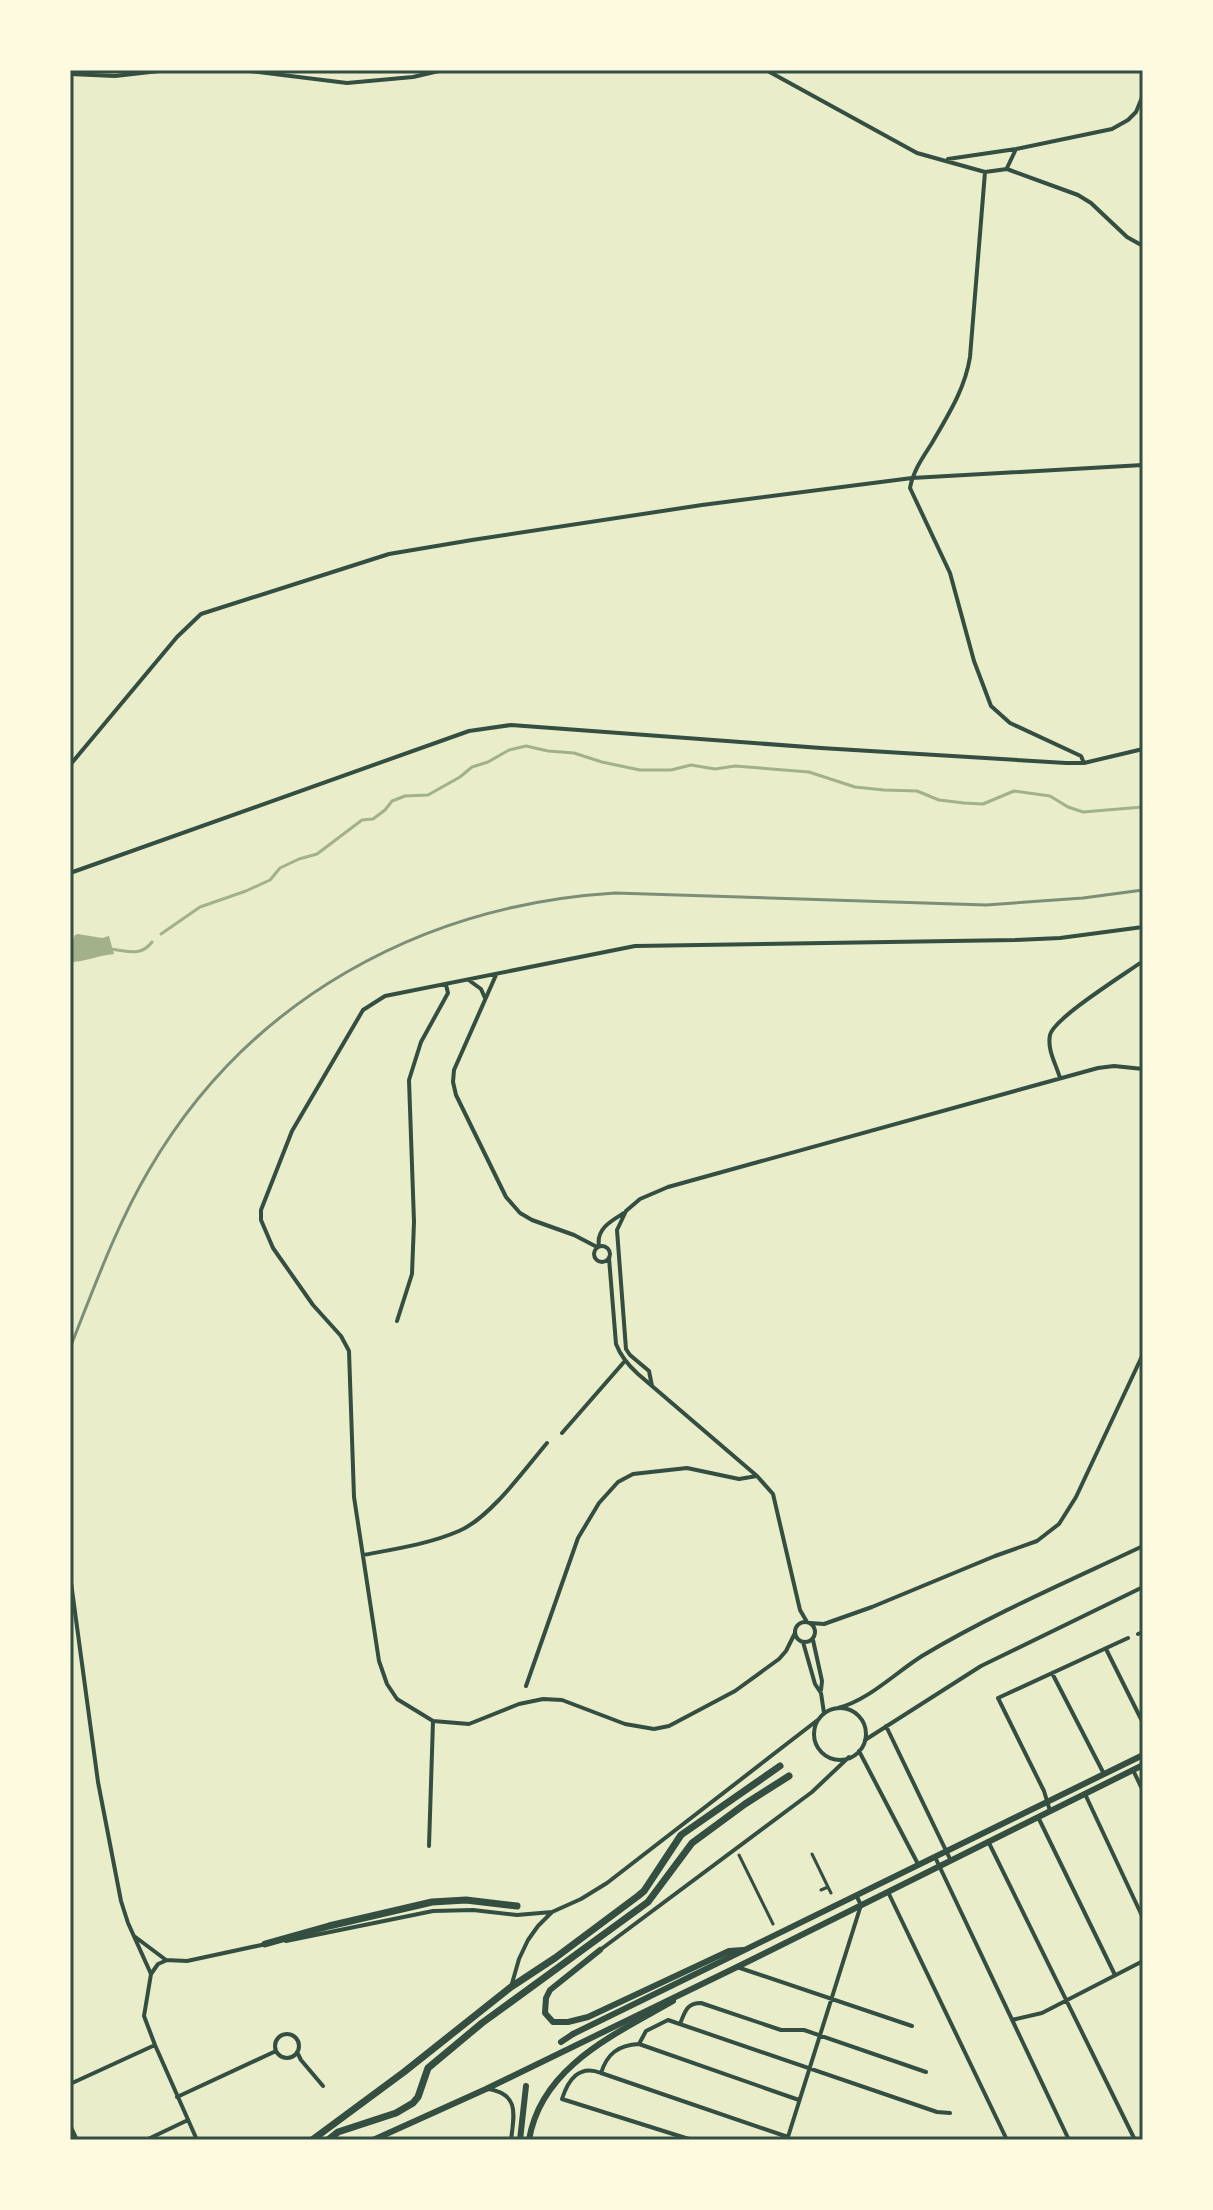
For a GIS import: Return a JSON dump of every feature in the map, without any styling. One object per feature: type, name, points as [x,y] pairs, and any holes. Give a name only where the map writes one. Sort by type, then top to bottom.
[{"type":"highway","points":[[312,2140],[511,1987],[638,1896],[681,1835],[780,1766]]},
{"type":"highway","points":[[328,2140],[338,2132],[396,2113],[413,2103],[428,2068],[482,2023],[648,1902],[692,1843],[789,1776]]},
{"type":"highway","points":[[265,1944],[432,1902],[466,1900],[517,1906]]},
{"type":"main road","points":[[561,2042],[1143,1755]]},
{"type":"main road","points":[[373,2140],[486,2089],[737,1967],[1143,1765]]},
{"type":"main road","points":[[600,1950],[550,1990],[545,2013],[553,2022],[588,2017],[729,1951],[747,1950]]},
{"type":"main road","points":[[529,2140],[542,2102],[555,2082],[584,2055],[608,2037],[703,1983]]},
{"type":"main road","points":[[520,2140],[526,2086]]},
{"type":"street","points":[[70,74],[115,76],[168,70]]},
{"type":"street","points":[[242,70],[347,83],[413,77],[443,70]]},
{"type":"street","points":[[766,70],[903,147],[985,172],[1007,169],[1078,195],[1127,237],[1143,246]]},
{"type":"street","points":[[946,160],[1101,133],[1120,126],[1136,112],[1143,95]]},
{"type":"street","points":[[1007,169],[1016,149]]},
{"type":"street","points":[[985,172],[966,380],[912,478],[910,488],[950,573],[974,661],[991,706],[1010,723],[1081,756],[1084,763]]},
{"type":"street","points":[[70,765],[196,617],[206,611],[389,554],[702,505],[912,478],[1143,465]]},
{"type":"street","points":[[70,873],[469,731],[511,725],[821,748],[1084,763],[1143,749]]},
{"type":"street","points":[[813,1638],[786,1651],[735,1691],[663,1728],[625,1724],[562,1700],[543,1699],[519,1704],[469,1724],[433,1721],[397,1699],[387,1684],[379,1661],[354,1497],[349,1351],[341,1336],[313,1305],[273,1248],[261,1220],[261,1210],[292,1131],[363,1010],[385,996],[635,946],[1015,940],[1060,938],[1143,927]]},
{"type":"street","points":[[1060,1078],[1050,1047],[1053,1028],[1143,961]]},
{"type":"street","points":[[496,975],[454,1070],[456,1095],[506,1197],[520,1213],[598,1247],[607,1248],[610,1252],[616,1344],[624,1362],[757,1476],[773,1494],[800,1610],[815,1632]]},
{"type":"street","points":[[468,980],[481,989],[486,1000]]},
{"type":"street","points":[[397,1321],[412,1274],[414,1222],[409,1080],[421,1042],[448,993],[446,985]]},
{"type":"street","points":[[610,1276],[593,1255],[601,1230],[640,1199],[668,1187],[1060,1078],[1114,1066],[1143,1069]]},
{"type":"street","points":[[626,1211],[616,1236],[626,1349],[649,1371],[652,1386]]},
{"type":"street","points":[[600,1263],[609,1258]]},
{"type":"street","points":[[821,1693],[822,1681],[813,1638],[824,1624],[1037,1541],[1059,1524],[1076,1497],[1143,1354]]},
{"type":"street","points":[[562,1433],[624,1362]]},
{"type":"street","points":[[363,1555],[423,1544],[462,1530],[487,1511],[547,1443]]},
{"type":"street","points":[[526,1686],[578,1538],[599,1503],[618,1482],[633,1474],[687,1468],[739,1479],[757,1476]]},
{"type":"street","points":[[134,1936],[166,1960],[187,1961],[433,1911],[473,1910],[517,1915],[552,1912],[607,1883],[824,1713],[854,1703],[921,1657],[979,1625],[1143,1546]]},
{"type":"street","points":[[70,1575],[98,1782],[124,1913],[150,1976]]},
{"type":"street","points":[[600,1950],[812,1792],[859,1751],[865,1740],[981,1666],[1143,1587]]},
{"type":"street","points":[[786,1651],[795,1633],[800,1610]]},
{"type":"street","points":[[797,1625],[808,1622],[824,1624]]},
{"type":"street","points":[[795,1633],[802,1642],[815,1684],[821,1693],[824,1713]]},
{"type":"street","points":[[1050,1811],[1048,1800],[998,1698],[1128,1638]]},
{"type":"street","points":[[1106,1649],[1143,1723]]},
{"type":"street","points":[[1052,1673],[1109,1782]]},
{"type":"street","points":[[823,1700],[859,1717],[864,1724],[865,1740]]},
{"type":"street","points":[[819,1719],[814,1734],[819,1750],[833,1759],[849,1757]]},
{"type":"street","points":[[429,1846],[433,1721]]},
{"type":"street","points":[[886,1726],[952,1862]]},
{"type":"street","points":[[859,1751],[918,1864]]},
{"type":"street","points":[[1133,1770],[1143,1791]]},
{"type":"street","points":[[1085,1794],[1143,1918]]},
{"type":"street","points":[[1038,1817],[1115,1975]]},
{"type":"street","points":[[988,1841],[1135,2140]]},
{"type":"street","points":[[812,1854],[831,1893]]},
{"type":"street","points":[[739,1855],[773,1924]]},
{"type":"street","points":[[935,1856],[1069,2140]]},
{"type":"street","points":[[821,1890],[828,1887]]},
{"type":"street","points":[[888,1892],[1007,2140]]},
{"type":"street","points":[[692,2140],[562,2099],[565,2088],[572,2076],[584,2070],[593,2070],[788,2138],[861,1905],[856,1895]]},
{"type":"street","points":[[511,1987],[528,1940],[552,1912]]},
{"type":"street","points":[[166,1960],[158,1964],[150,1976],[144,2016],[197,2140]]},
{"type":"street","points":[[1012,2020],[1042,2013],[1067,2002],[1143,1961]]},
{"type":"street","points":[[737,1967],[912,2026]]},
{"type":"street","points":[[680,2024],[687,2007],[701,2003],[781,2030],[804,2030],[926,2072]]},
{"type":"street","points":[[639,2044],[646,2031],[668,2020],[937,2112],[950,2113]]},
{"type":"street","points":[[286,2033],[296,2038],[299,2045],[297,2052],[288,2058],[281,2056],[276,2051],[276,2040],[286,2033]]},
{"type":"street","points":[[601,2073],[605,2060],[614,2051],[627,2044],[639,2044],[800,2100]]},
{"type":"street","points":[[70,2084],[155,2045]]},
{"type":"street","points":[[177,2097],[276,2051]]},
{"type":"street","points":[[297,2052],[323,2086]]},
{"type":"street","points":[[486,2089],[501,2091],[508,2096],[514,2115],[511,2140]]},
{"type":"street","points":[[146,2140],[188,2120]]},
{"type":"street","points":[[70,2125],[77,2140]]},
{"type":"shaded area","points":[[78,934],[102,938],[109,936],[114,954],[70,962],[70,946]]},
{"type":"waterway","points":[[161,934],[200,907],[246,891],[270,880],[280,868],[317,854],[362,820],[373,819],[392,801],[405,796],[428,795],[472,767],[509,750],[526,746],[574,753],[640,770],[671,770],[691,765],[715,769],[735,766],[809,772],[855,787],[917,791],[939,800],[964,803],[983,804],[1014,791],[1050,796],[1083,812],[1143,807]]},
{"type":"waterway","points":[[109,949],[138,952],[152,942]]},
{"type":"railway","points":[[70,1348],[126,1213],[149,1170],[189,1110],[236,1057],[289,1011],[346,972],[408,941],[474,917],[543,901],[615,893],[986,905],[1143,890]]}]
